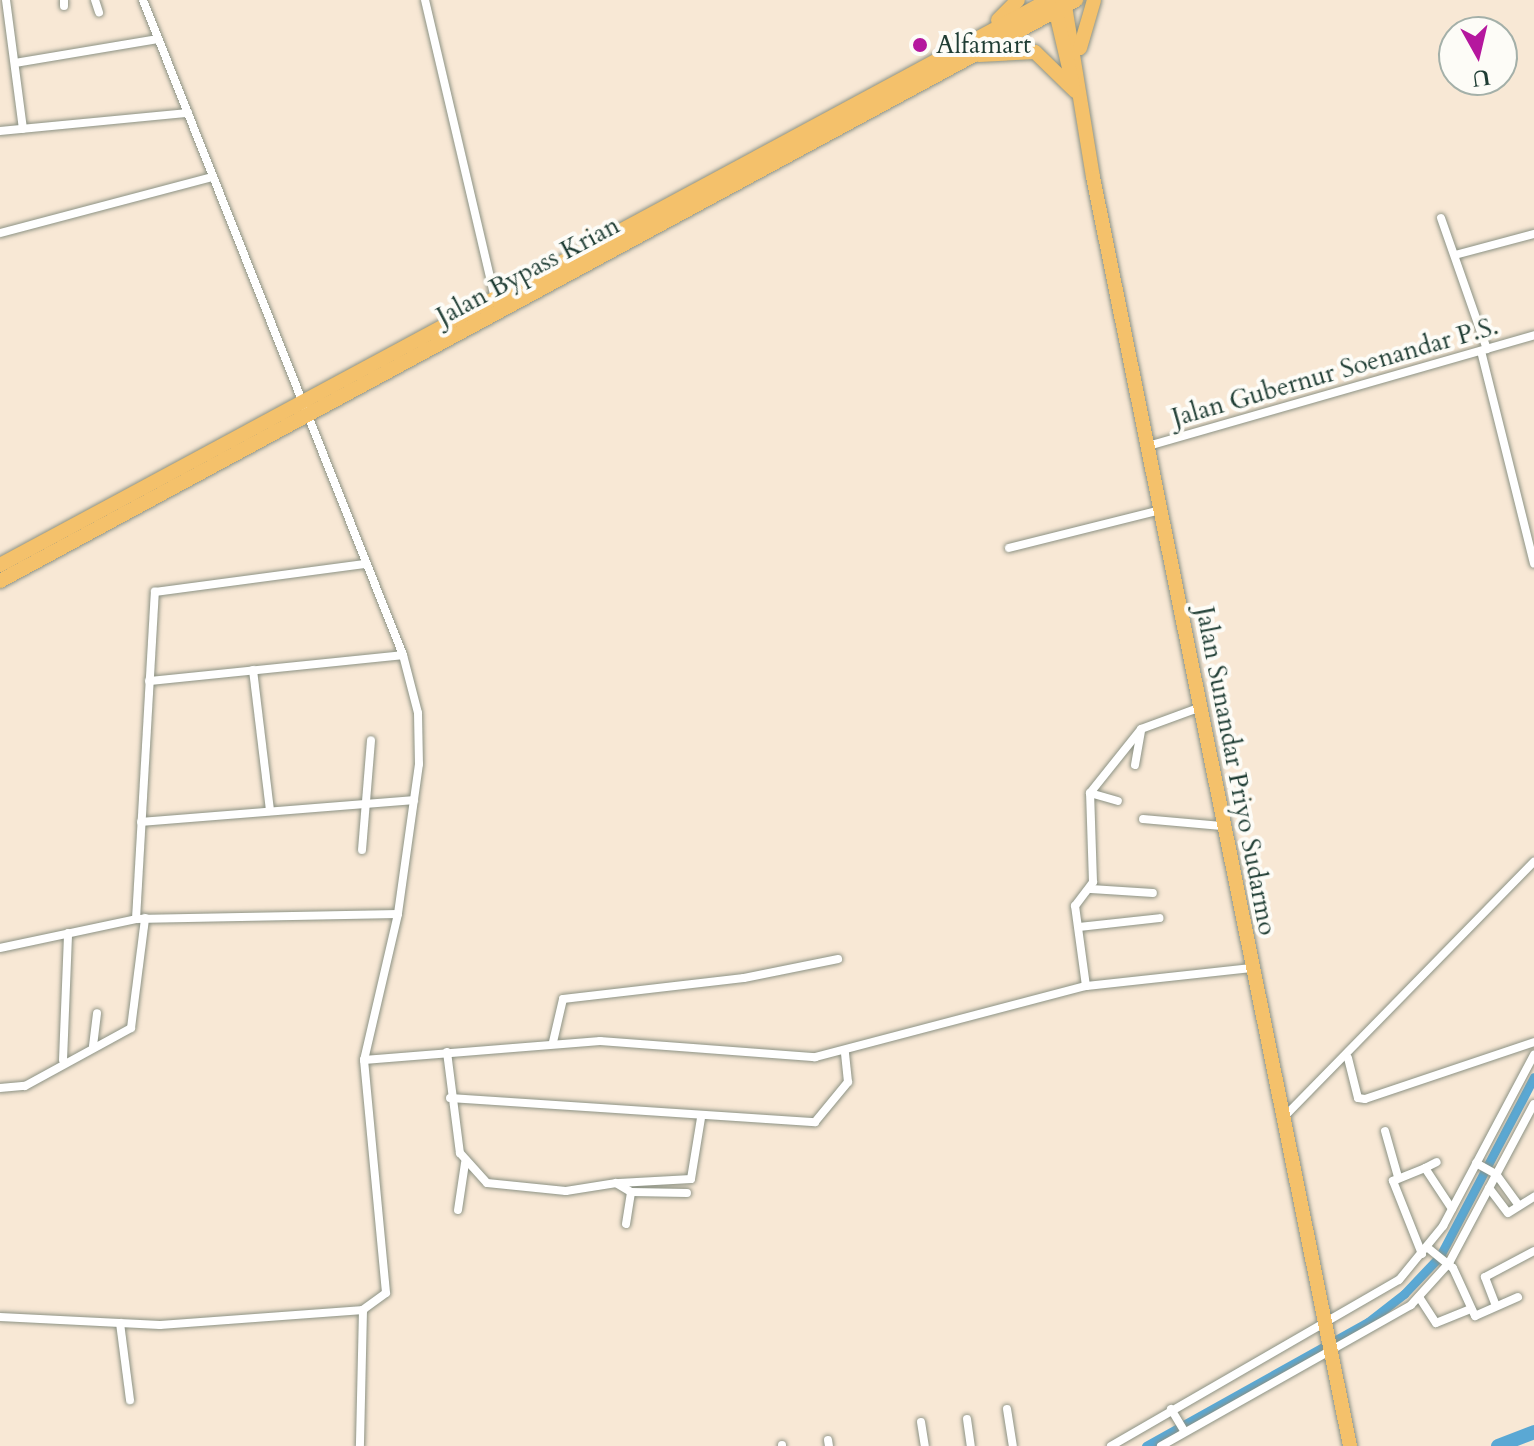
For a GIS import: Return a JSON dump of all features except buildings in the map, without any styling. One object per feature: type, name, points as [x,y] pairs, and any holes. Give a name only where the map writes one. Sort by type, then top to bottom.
[{"type":"highway","points":[[986,32],[1018,0]]},
{"type":"highway","points":[[1078,66],[1082,25],[1094,0]]},
{"type":"highway","name":"Jalan Bypass Krian","points":[[0,581],[495,299],[986,32],[1061,3]]},
{"type":"highway","name":"Jalan Bypass Krian","points":[[0,565],[301,411],[970,55],[1061,3]]},
{"type":"highway","name":"Jalan Sunandar Priyo Sudarmo","points":[[1061,3],[1078,66],[1077,98]]},
{"type":"highway","name":"Jalan Sunandar Priyo Sudarmo","points":[[1061,3],[1077,98],[1198,708],[1349,1439]]},
{"type":"highway","points":[[970,55],[1035,52],[1077,98]]},
{"type":"street","points":[[6,0],[23,129]]},
{"type":"street","points":[[95,0],[99,12]]},
{"type":"street","points":[[0,1317],[120,1323],[363,1310],[386,1293],[364,1060],[398,914],[414,800],[418,713],[403,655],[301,411],[143,0]]},
{"type":"street","points":[[425,0],[495,299]]},
{"type":"street","points":[[15,63],[158,39]]},
{"type":"street","points":[[0,48],[12,47]]},
{"type":"street","points":[[0,131],[188,113]]},
{"type":"street","points":[[0,233],[212,177]]},
{"type":"street","points":[[1441,218],[1484,350],[1534,563]]},
{"type":"street","points":[[1455,255],[1534,234]]},
{"type":"street","name":"Jalan Gubernur Soenandar P.S.","points":[[1148,446],[1534,335]]},
{"type":"street","points":[[1009,548],[1160,510]]},
{"type":"street","points":[[0,1088],[25,1086],[63,1060],[133,1022],[154,595],[160,589],[366,564]]},
{"type":"street","points":[[149,681],[403,655]]},
{"type":"street","points":[[253,670],[270,811]]},
{"type":"street","points":[[1091,889],[1090,793],[1141,729],[1198,708]]},
{"type":"street","points":[[1135,765],[1141,729]]},
{"type":"street","points":[[362,850],[371,740]]},
{"type":"street","points":[[1090,793],[1118,801]]},
{"type":"street","points":[[141,822],[414,800]]},
{"type":"street","points":[[1143,819],[1222,826]]},
{"type":"street","points":[[1281,1119],[1348,1058],[1534,862]]},
{"type":"street","points":[[1086,986],[1075,903],[1091,889],[1153,893]]},
{"type":"street","points":[[0,948],[140,918],[398,914]]},
{"type":"street","points":[[1079,927],[1160,918]]},
{"type":"street","points":[[63,1060],[68,933]]},
{"type":"street","points":[[553,1042],[563,999],[744,978],[838,959]]},
{"type":"street","points":[[364,1060],[553,1042],[646,1042],[780,1059],[845,1051],[1086,986],[1252,968]]},
{"type":"street","points":[[93,1046],[97,1013]]},
{"type":"street","points":[[1348,1058],[1365,1099],[1534,1042]]},
{"type":"street","points":[[450,1098],[701,1118],[822,1121],[848,1082],[845,1051]]},
{"type":"street","points":[[447,1052],[450,1098],[467,1167],[458,1210]]},
{"type":"street","points":[[1111,1446],[1376,1298],[1428,1252],[1534,1055]]},
{"type":"street","points":[[1161,1446],[1183,1429],[1329,1350],[1374,1332],[1419,1297],[1447,1262],[1533,1108]]},
{"type":"street","points":[[467,1167],[480,1178],[566,1191],[616,1183],[690,1180],[701,1118]]},
{"type":"street","points":[[1385,1131],[1398,1177]]},
{"type":"street","points":[[1437,1162],[1398,1177],[1393,1184],[1428,1252],[1447,1262],[1476,1317],[1518,1297]]},
{"type":"street","points":[[1478,1164],[1495,1173],[1519,1206]]},
{"type":"street","points":[[1425,1168],[1452,1209]]},
{"type":"street","points":[[616,1183],[631,1192],[687,1193]]},
{"type":"street","points":[[1489,1188],[1508,1213],[1534,1197]]},
{"type":"street","points":[[626,1224],[631,1192]]},
{"type":"street","points":[[1496,1306],[1485,1277],[1534,1251]]},
{"type":"street","points":[[1419,1297],[1436,1323],[1471,1309]]},
{"type":"street","points":[[360,1446],[363,1310]]},
{"type":"street","points":[[120,1323],[130,1400]]},
{"type":"street","points":[[1007,1409],[1013,1446]]},
{"type":"street","points":[[1172,1411],[1183,1429]]},
{"type":"street","points":[[967,1419],[971,1446]]},
{"type":"street","points":[[921,1422],[925,1446]]},
{"type":"waterway","points":[[1146,1446],[1368,1322],[1404,1294],[1440,1256],[1534,1077]]},
{"type":"waterway","points":[[1498,1446],[1534,1432]]},
{"type":"place","name":"Alfamart","points":[[920,45]]}]
